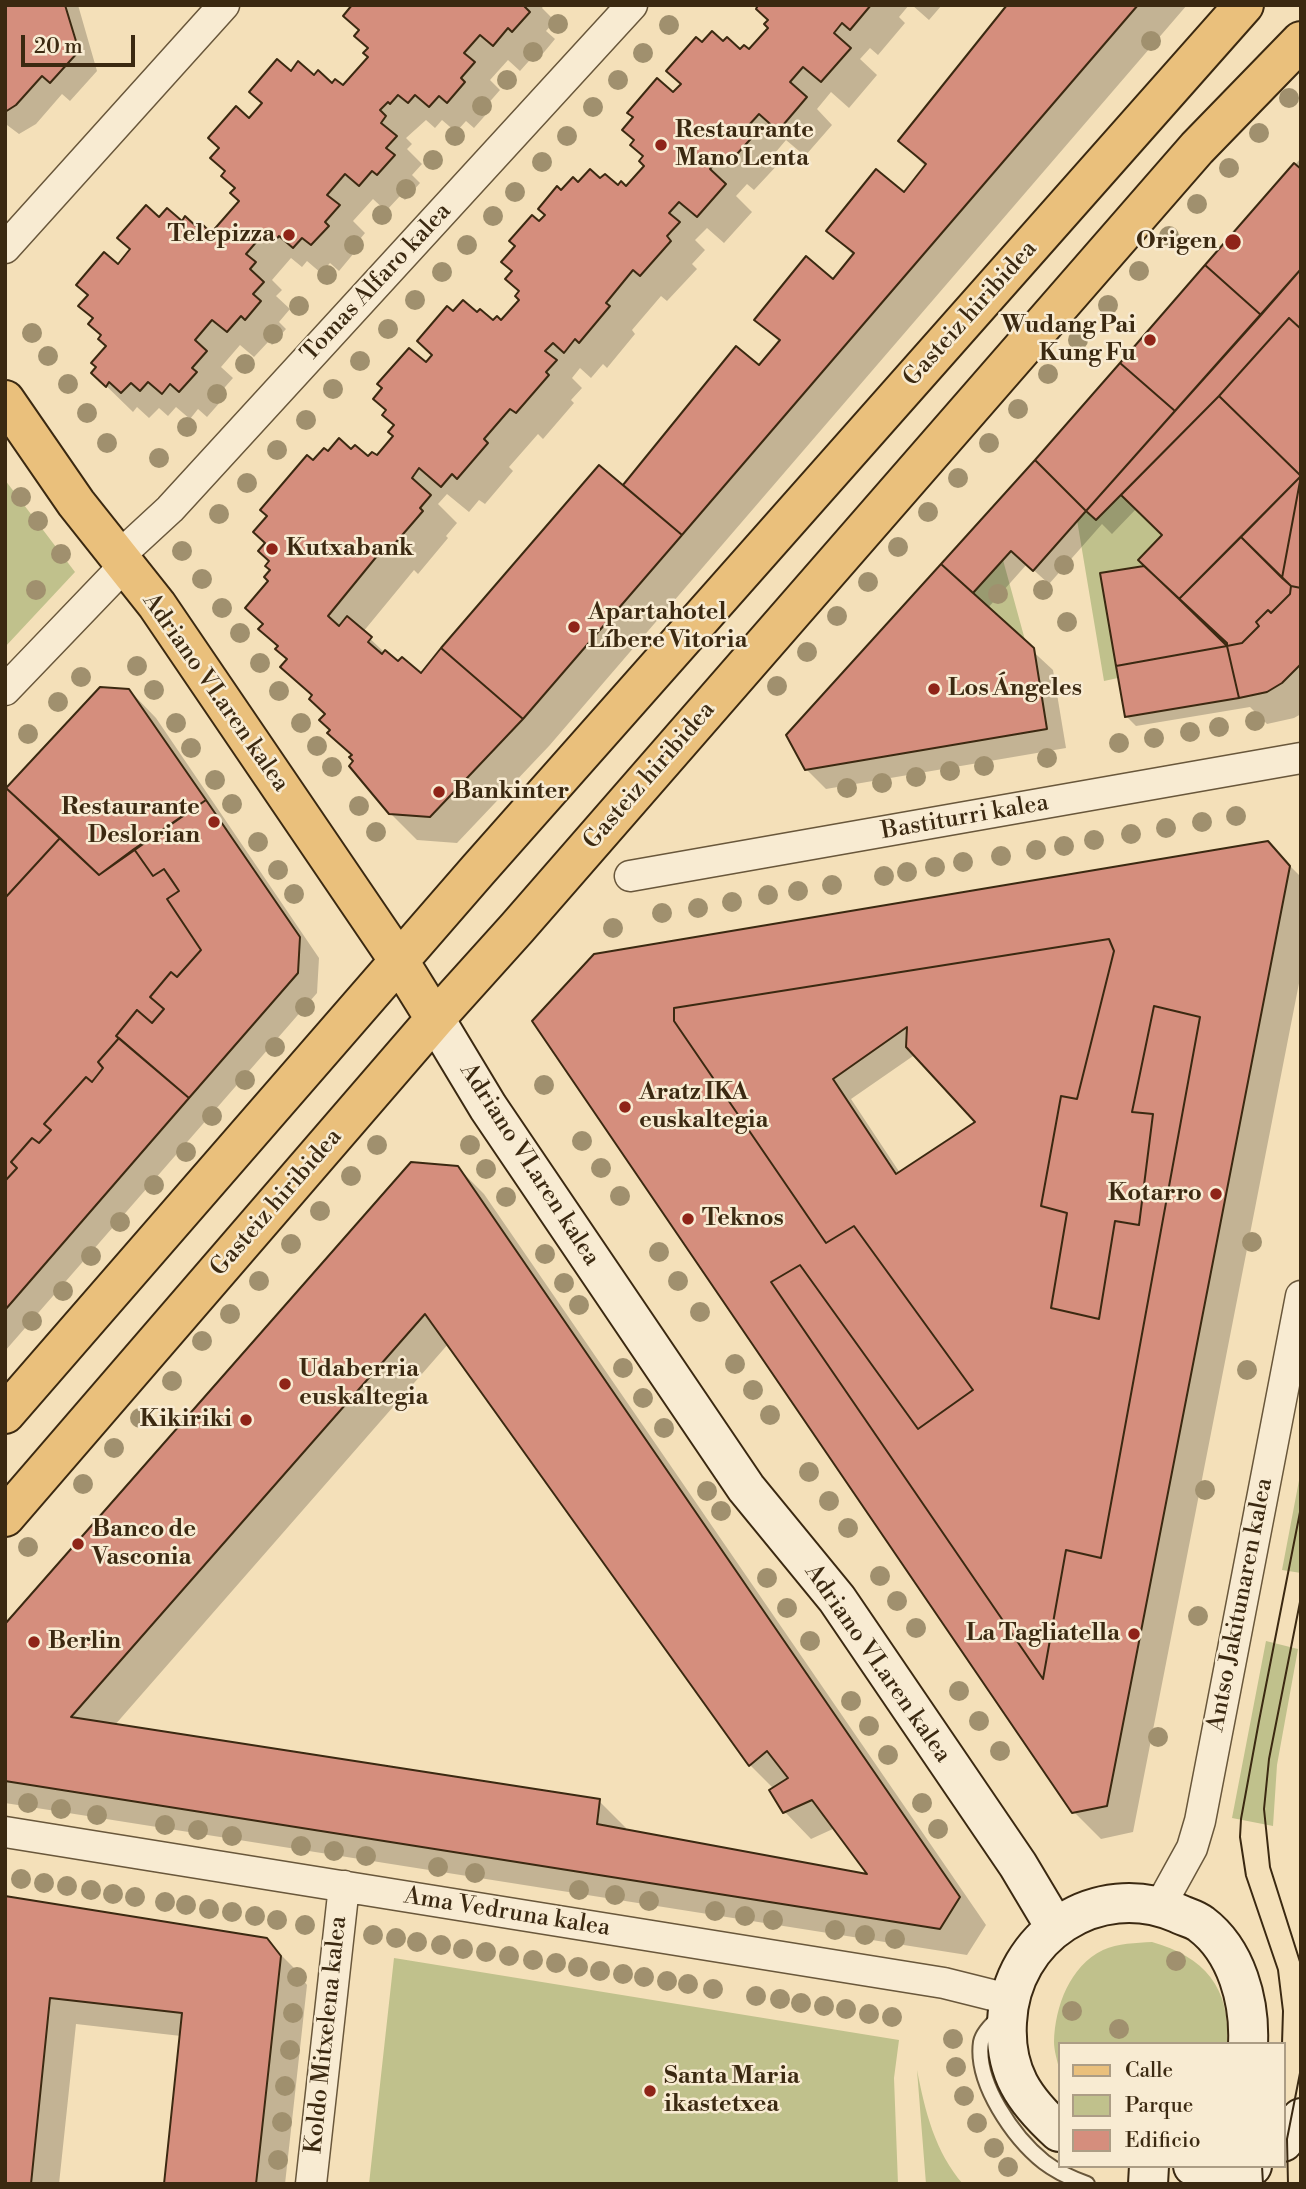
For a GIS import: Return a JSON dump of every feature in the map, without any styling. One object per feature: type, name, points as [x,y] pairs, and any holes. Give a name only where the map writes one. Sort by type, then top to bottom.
[{"type":"main road","name":"Gasteiz hiribidea","points":[[5,1413],[399,961],[1244,5]]},
{"type":"main road","name":"Gasteiz hiribidea","points":[[5,1517],[435,1019],[1197,148],[1301,40]]},
{"type":"main road","name":"Adriano VI.aren kalea","points":[[7,406],[76,503],[157,605],[399,961],[488,1107],[746,1489],[838,1599],[1018,1865],[1055,1927]]},
{"type":"main road","points":[[1058,2131],[1034,2109],[1015,2079],[1006,2044],[1008,2006],[1018,1972],[1034,1947],[1055,1927],[1088,1910],[1124,1902],[1160,1906],[1200,1923],[1218,1940],[1231,1961],[1244,1996],[1249,2021],[1248,2042]]},
{"type":"main road","points":[[1285,2139],[1301,2118]]},
{"type":"main road","points":[[1197,2168],[1214,2176],[1242,2176]]},
{"type":"street","points":[[5,248],[224,5]]},
{"type":"street","name":"Tomas Alfaro kalea","points":[[5,690],[632,5]]},
{"type":"street","name":"Bastiturri kalea","points":[[630,876],[1301,758]]},
{"type":"street","name":"Antso Jakitunaren kalea","points":[[1160,1906],[1192,1848],[1200,1821],[1301,1296]]},
{"type":"street","name":"Ama Vedruna kalea","points":[[5,1832],[944,1983],[1008,2006]]},
{"type":"street","name":"Koldo Mitxelena kalea","points":[[311,2184],[344,1886]]},
{"type":"lane","points":[[1008,2006],[991,2024],[981,2041],[984,2068],[992,2092],[1019,2139],[1045,2163],[1074,2180],[1087,2184]]},
{"type":"green space","points":[[5,480],[75,572],[5,647]]},
{"type":"green space","points":[[1121,495],[1162,535],[1138,559],[1144,566],[1100,573],[1118,678],[1104,681],[1077,520],[1086,511],[1096,520]]},
{"type":"green space","points":[[1003,560],[1025,640],[973,593]]},
{"type":"green space","points":[[1301,1470],[1301,1573],[1282,1570]]},
{"type":"green space","points":[[1266,1641],[1298,1649],[1277,1765],[1273,1826],[1232,1818]]},
{"type":"green space","points":[[1152,1942],[1186,1956],[1200,1966],[1219,1991],[1227,2024],[1227,2042],[1058,2042],[1058,2063],[1054,2045],[1055,2028],[1066,1988],[1091,1957],[1121,1945]]},
{"type":"green space","name":"Santa Maria ikastetxea","points":[[394,1958],[899,2040],[894,2078],[898,2184],[369,2184]]},
{"type":"green space","points":[[917,2070],[938,2145],[963,2184],[926,2184]]},
{"type":"building","points":[[5,5],[65,5],[79,51],[50,83],[42,76],[16,105],[5,112]]},
{"type":"building","points":[[352,5],[523,5],[530,12],[512,32],[508,28],[493,46],[480,35],[464,53],[475,62],[461,78],[465,82],[447,103],[439,96],[429,107],[415,95],[408,103],[398,95],[380,110],[386,116],[381,123],[397,136],[386,148],[395,155],[377,175],[372,171],[359,186],[345,174],[327,195],[340,205],[325,222],[329,226],[311,245],[302,238],[293,248],[279,236],[274,242],[264,233],[246,254],[256,262],[250,269],[264,282],[253,294],[261,301],[245,320],[241,316],[227,332],[212,320],[195,340],[207,351],[192,368],[197,372],[179,392],[170,384],[162,394],[148,382],[140,391],[131,383],[121,393],[109,382],[106,387],[91,373],[96,367],[91,363],[106,346],[98,339],[101,335],[88,324],[93,318],[78,306],[88,295],[76,285],[104,252],[118,264],[130,249],[117,238],[146,205],[159,217],[167,208],[182,221],[185,216],[199,229],[203,225],[211,233],[239,201],[230,193],[235,188],[221,176],[225,171],[210,158],[219,148],[208,138],[236,106],[249,118],[262,103],[249,92],[277,59],[291,71],[298,61],[314,75],[318,70],[332,83],[335,79],[343,85],[368,57],[363,53],[368,48],[354,36],[359,30],[343,16]]},
{"type":"building","points":[[758,5],[871,5],[850,30],[842,23],[834,33],[851,48],[821,82],[803,67],[790,82],[807,97],[778,131],[759,114],[749,125],[757,132],[727,165],[719,158],[710,169],[726,184],[697,217],[679,202],[669,213],[680,222],[667,236],[671,241],[640,276],[633,270],[606,303],[610,306],[579,343],[575,339],[564,353],[553,343],[545,351],[557,360],[546,372],[549,375],[516,413],[510,409],[484,439],[488,443],[457,479],[452,474],[441,487],[419,468],[412,478],[431,495],[420,508],[423,511],[391,548],[386,545],[328,616],[339,626],[347,616],[372,637],[368,642],[382,654],[385,650],[398,661],[402,657],[421,673],[441,648],[523,719],[430,817],[389,814],[349,766],[353,761],[349,757],[352,755],[327,733],[330,730],[319,720],[325,714],[309,699],[312,695],[280,667],[287,659],[275,649],[278,646],[258,629],[263,624],[245,608],[268,581],[264,577],[270,570],[265,566],[269,561],[258,551],[265,543],[253,532],[267,516],[260,510],[307,455],[313,460],[324,448],[328,451],[339,438],[351,449],[355,445],[368,456],[372,452],[377,455],[393,436],[388,432],[394,425],[382,415],[386,410],[373,399],[382,388],[377,384],[409,348],[426,362],[432,355],[417,341],[447,306],[453,311],[463,300],[477,312],[480,309],[493,320],[497,316],[501,320],[519,300],[515,296],[519,291],[505,279],[512,271],[501,262],[515,246],[509,241],[532,215],[539,221],[545,215],[538,209],[557,186],[561,190],[573,177],[578,182],[590,169],[600,178],[605,174],[618,185],[621,181],[626,186],[644,166],[639,161],[643,156],[630,145],[634,140],[622,130],[633,117],[627,113],[657,78],[673,92],[681,84],[666,71],[696,37],[702,42],[712,31],[723,41],[727,37],[740,49],[744,45],[749,49],[768,28],[764,24],[768,20],[756,9]]},
{"type":"building","points":[[1007,5],[1138,5],[682,535],[623,485],[736,346],[759,365],[780,340],[754,320],[806,256],[833,279],[854,253],[826,231],[876,169],[904,192],[926,164],[898,141]]},
{"type":"building","points":[[1294,163],[1301,169],[1301,269],[1261,315],[1205,265]]},
{"type":"building","points":[[1205,265],[1261,315],[1175,411],[1120,363]]},
{"type":"building","points":[[1301,269],[1301,329],[1289,318],[1219,396],[1096,520],[1086,511]]},
{"type":"building","points":[[1289,318],[1301,329],[1301,476],[1219,396]]},
{"type":"building","points":[[1120,363],[1175,411],[1086,511],[1035,460]]},
{"type":"building","points":[[1219,396],[1301,476],[1179,599],[1138,560],[1162,535],[1121,495]]},
{"type":"building","points":[[1035,460],[1086,511],[1033,571],[1011,551],[973,593],[941,564]]},
{"type":"building","points":[[599,465],[682,535],[523,719],[441,648]]},
{"type":"building","points":[[1301,476],[1282,578],[1241,537]]},
{"type":"building","points":[[1301,476],[1301,588],[1291,586],[1282,578]]},
{"type":"building","points":[[1241,537],[1291,586],[1290,594],[1271,613],[1268,610],[1256,622],[1259,626],[1242,643],[1227,646],[1179,599]]},
{"type":"building","name":"Los Ángeles","points":[[941,564],[1034,648],[1047,729],[805,770],[786,735]]},
{"type":"building","points":[[1144,566],[1227,643],[1227,646],[1116,666],[1100,573]]},
{"type":"building","points":[[1291,586],[1301,588],[1301,664],[1282,683],[1267,692],[1239,698],[1227,646],[1242,643],[1259,626],[1256,622],[1268,610],[1271,613],[1290,594]]},
{"type":"building","points":[[1227,646],[1239,698],[1125,717],[1116,666]]},
{"type":"building","points":[[100,687],[129,689],[206,800],[99,875],[6,788]]},
{"type":"building","points":[[5,789],[60,838],[5,898]]},
{"type":"building","points":[[206,800],[300,937],[298,973],[189,1098],[116,1036],[137,1010],[152,1023],[164,1009],[150,997],[171,972],[177,977],[201,950],[167,899],[179,891],[164,869],[153,876],[134,849]]},
{"type":"building","points":[[60,838],[99,875],[134,849],[153,876],[164,869],[179,891],[167,899],[201,950],[177,977],[171,972],[150,997],[164,1009],[152,1023],[137,1010],[116,1036],[119,1038],[98,1062],[103,1068],[92,1082],[86,1077],[44,1124],[51,1130],[39,1143],[32,1138],[11,1162],[17,1168],[5,1181],[5,898]]},
{"type":"building","points":[[1268,841],[1290,866],[1107,1806],[1072,1813],[532,1021],[594,954]],"holes":[[[1109,939],[1114,951],[1077,1099],[1061,1096],[1041,1206],[1067,1213],[1051,1308],[1099,1319],[1115,1221],[1139,1225],[1153,1114],[1132,1112],[1154,1006],[1200,1017],[1101,1558],[1066,1550],[1043,1679],[771,1282],[800,1265],[918,1429],[973,1390],[854,1226],[826,1243],[674,1021],[674,1008]]]},
{"type":"building","points":[[1109,939],[1114,951],[1077,1099],[1061,1096],[1041,1206],[1067,1213],[1051,1308],[1099,1319],[1115,1221],[1139,1225],[1153,1114],[1132,1112],[1154,1006],[1200,1017],[1101,1558],[1066,1550],[1043,1679],[771,1282],[800,1265],[918,1429],[973,1390],[854,1226],[826,1243],[674,1021],[674,1008]],"holes":[[[907,1027],[906,1047],[975,1122],[896,1174],[833,1079]]]},
{"type":"building","points":[[119,1038],[189,1098],[5,1310],[5,1181],[17,1168],[11,1162],[32,1138],[39,1143],[51,1130],[44,1124],[86,1077],[92,1082],[103,1068],[98,1062]]},
{"type":"building","points":[[411,1162],[458,1166],[960,1897],[940,1929],[5,1781],[5,1624]],"holes":[[[425,1314],[749,1766],[767,1751],[788,1778],[769,1790],[783,1813],[812,1800],[867,1874],[597,1824],[600,1799],[71,1717]]]},
{"type":"building","points":[[5,1896],[267,1938],[281,1956],[256,2184],[164,2184],[182,2013],[50,1998],[31,2184],[5,2184]]},
{"type":"tram line","points":[[1282,2042],[1283,2011],[1278,1970],[1246,1876],[1240,1837],[1259,1721],[1301,1507]]},
{"type":"tram line","points":[[1301,1597],[1269,1759],[1264,1809],[1270,1867],[1301,1965]]},
{"type":"tram line","points":[[1288,2184],[1287,2139],[1301,2068]]},
{"type":"tram line","points":[[1262,2168],[1263,2184]]},
{"type":"place","name":"Restaurante Mano Lenta","points":[[661,145]]},
{"type":"place","name":"Telepizza","points":[[289,235]]},
{"type":"place","name":"Origen","points":[[1233,242]]},
{"type":"place","name":"Wudang Pai Kung Fu","points":[[1150,340]]},
{"type":"place","name":"Kutxabank","points":[[272,549]]},
{"type":"place","name":"Apartahotel Líbere Vitoria","points":[[574,627]]},
{"type":"place","name":"Los Ángeles","points":[[934,689]]},
{"type":"place","name":"Bankinter","points":[[439,792]]},
{"type":"place","name":"Restaurante Deslorian","points":[[214,822]]},
{"type":"place","name":"Aratz IKA euskaltegia","points":[[625,1107]]},
{"type":"place","name":"Kotarro","points":[[1216,1194]]},
{"type":"place","name":"Teknos","points":[[688,1219]]},
{"type":"place","name":"Udaberria euskaltegia","points":[[285,1384]]},
{"type":"place","name":"Kikiriki","points":[[246,1420]]},
{"type":"place","name":"Banco de Vasconia","points":[[78,1544]]},
{"type":"place","name":"La Tagliatella","points":[[1134,1634]]},
{"type":"place","name":"Berlin","points":[[34,1642]]},
{"type":"place","name":"Santa Maria ikastetxea","points":[[650,2091]]}]
